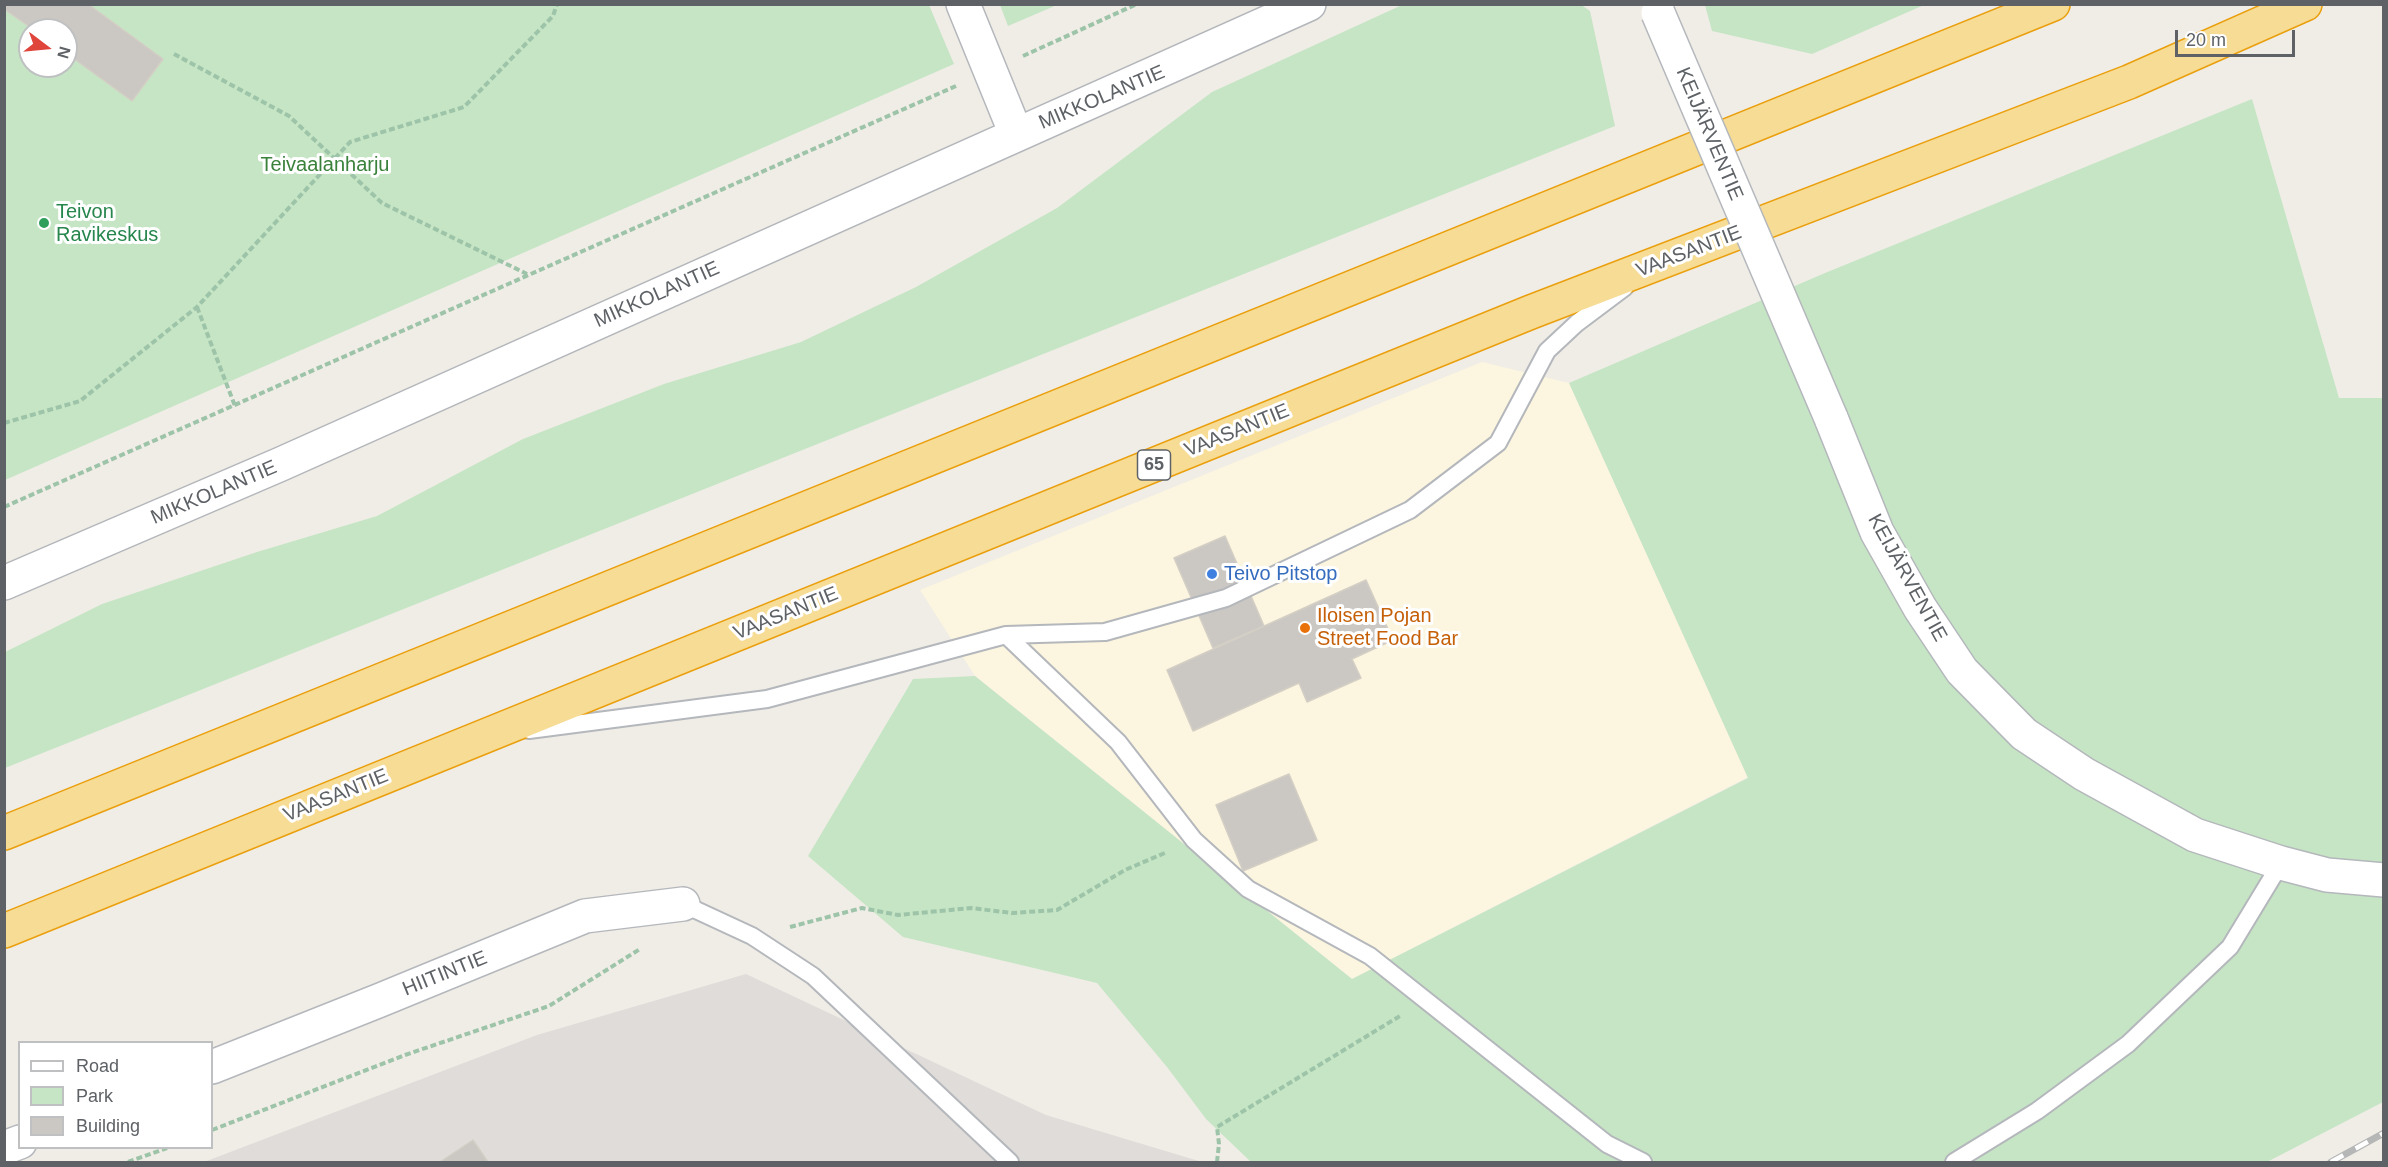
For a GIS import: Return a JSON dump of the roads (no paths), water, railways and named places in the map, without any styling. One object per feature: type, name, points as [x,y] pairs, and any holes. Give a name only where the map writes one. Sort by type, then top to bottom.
[{"type":"highway","points":[[4,833],[2053,4]]},
{"type":"highway","name":"VAASANTIE","points":[[4,931],[1531,312],[2129,82],[2304,4]]},
{"type":"street","points":[[963,4],[1016,134]]},
{"type":"street","name":"MIKKOLANTIE","points":[[4,583],[281,464],[1016,134],[1119,91],[1309,4]]},
{"type":"street","name":"KEIJÄRVENTIE","points":[[1656,9],[1831,418],[1877,532],[1920,609],[1962,671],[2024,734],[2084,774],[2145,810],[2195,835],[2281,863],[2327,875],[2384,880]]},
{"type":"street","name":"HIITINTIE","points":[[213,1067],[378,1002],[585,916],[684,904]]},
{"type":"lane","points":[[486,735],[767,699],[1006,635],[1105,632],[1226,598],[1410,510],[1498,443],[1547,351],[1577,323],[1654,265]]},
{"type":"lane","points":[[1006,635],[1118,742],[1194,840],[1248,889],[1370,956],[1607,1144],[1643,1162]]},
{"type":"lane","points":[[1954,1162],[2037,1111],[2128,1044],[2230,947],[2281,863]]},
{"type":"lane","points":[[684,904],[752,936],[813,976],[1010,1162]]},
{"type":"railway","points":[[2331,1162],[2384,1133]]},
{"type":"place","name":"Teivon Ravikeskus","points":[[44,223]]},
{"type":"place","name":"Teivo Pitstop","points":[[1212,574]]},
{"type":"place","name":"Iloisen Pojan Street Food Bar","points":[[1305,628]]},
{"type":"park label","name":"Teivaalanharju","points":[[325,165]]}]
